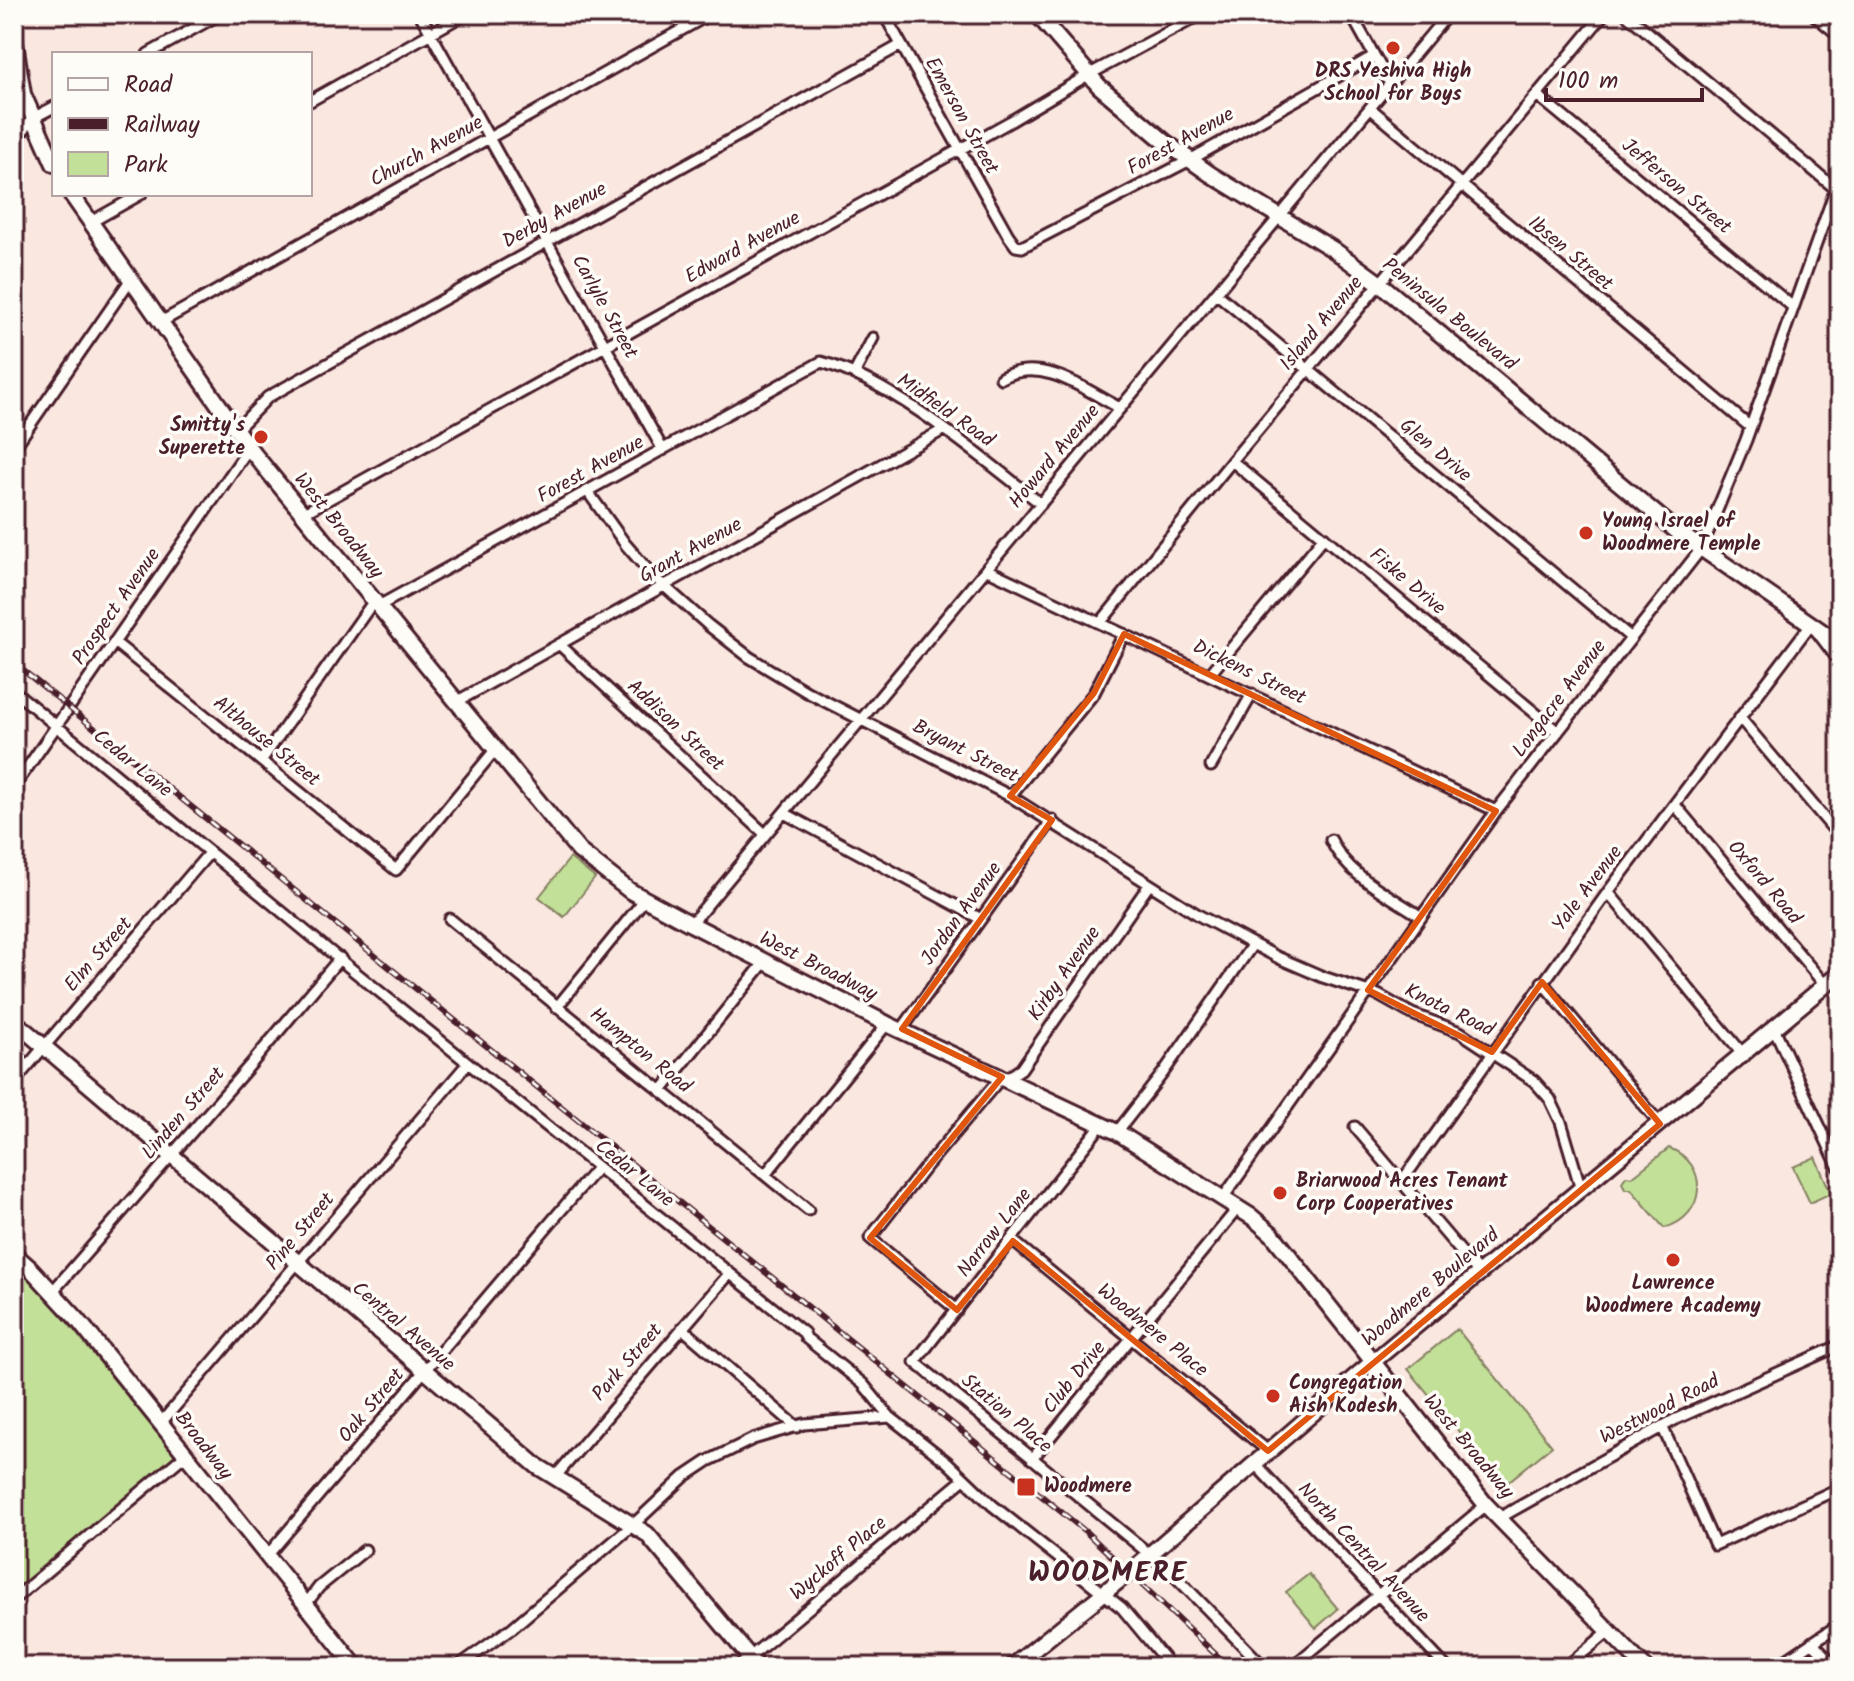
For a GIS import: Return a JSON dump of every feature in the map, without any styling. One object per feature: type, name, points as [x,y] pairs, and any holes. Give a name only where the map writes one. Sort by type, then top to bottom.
[{"type":"main road","name":"Peninsula Boulevard","points":[[1037,14],[1088,75],[1121,106],[1190,160],[1282,215],[1379,283],[1701,549],[1838,642]]},
{"type":"main road","points":[[14,37],[20,79],[52,160]]},
{"type":"main road","name":"West Broadway","points":[[72,196],[249,448],[579,851],[609,877],[645,899],[764,963],[1117,1132],[1223,1198],[1272,1234],[1486,1505],[1644,1667]]},
{"type":"main road","name":"Woodmere Boulevard","points":[[1012,1667],[1126,1575],[1268,1451],[1840,973]]},
{"type":"main road","name":"Central Avenue","points":[[14,1021],[537,1466],[647,1534],[665,1551],[749,1664]]},
{"type":"main road","name":"Broadway","points":[[14,1254],[53,1291],[356,1667]]},
{"type":"street","points":[[151,52],[203,18],[220,14]]},
{"type":"street","name":"Carlyle Street","points":[[420,14],[663,450]]},
{"type":"street","points":[[312,100],[465,14]]},
{"type":"street","name":"Church Avenue","points":[[161,322],[710,14]]},
{"type":"street","name":"Emerson Street","points":[[884,14],[1008,235]]},
{"type":"street","name":"Edward Avenue","points":[[302,514],[1202,14]]},
{"type":"street","points":[[1351,14],[1390,84]]},
{"type":"street","name":"Howard Avenue","points":[[691,924],[1448,14]]},
{"type":"street","name":"Island Avenue","points":[[1101,622],[1604,14]]},
{"type":"street","points":[[1626,14],[1836,189]]},
{"type":"street","points":[[1813,14],[1840,36]]},
{"type":"street","name":"Derby Avenue","points":[[236,430],[268,397],[901,45]]},
{"type":"street","name":"Forest Avenue","points":[[1008,235],[1016,246],[1030,245],[1190,160],[1374,56]]},
{"type":"street","name":"Jefferson Street","points":[[1537,95],[1793,307]]},
{"type":"street","points":[[14,142],[33,118],[52,108]]},
{"type":"street","name":"Ibsen Street","points":[[1370,108],[1749,426]]},
{"type":"street","name":"Longacre Avenue","points":[[1223,1198],[1496,811],[1701,549],[1746,440],[1840,177]]},
{"type":"street","points":[[91,222],[137,196]]},
{"type":"street","points":[[14,448],[131,279]]},
{"type":"street","name":"Glen Drive","points":[[1216,293],[1630,637]]},
{"type":"street","points":[[855,372],[873,338]]},
{"type":"street","name":"Forest Avenue","points":[[375,605],[588,492],[821,362]]},
{"type":"street","name":"Midfield Road","points":[[821,362],[855,372],[943,430],[1041,504]]},
{"type":"street","points":[[1001,378],[1025,370],[1048,371],[1120,408]]},
{"type":"street","name":"Grant Avenue","points":[[456,702],[943,430]]},
{"type":"street","name":"Prospect Avenue","points":[[14,787],[249,448]]},
{"type":"street","name":"Fiske Drive","points":[[1232,461],[1558,732]]},
{"type":"street","name":"Bryant Street","points":[[588,492],[653,576],[749,657],[807,692],[1010,796],[1052,820],[1149,885],[1253,944],[1366,993]]},
{"type":"street","points":[[1210,674],[1324,537]]},
{"type":"street","name":"Dickens Street","points":[[986,569],[1496,811]]},
{"type":"street","points":[[261,761],[375,605]]},
{"type":"street","points":[[1811,624],[1840,662]]},
{"type":"street","name":"Yale Avenue","points":[[1402,1181],[1608,892],[1811,624]]},
{"type":"street","points":[[1010,796],[1094,693],[1124,634]]},
{"type":"street","name":"Althouse Street","points":[[114,642],[396,870],[495,750]]},
{"type":"street","name":"Addison Street","points":[[560,645],[765,834]]},
{"type":"street","name":"Cedar Lane","points":[[14,691],[597,1168],[804,1333],[806,1338],[863,1384],[890,1417],[947,1462],[992,1505],[1122,1608],[1171,1667]]},
{"type":"street","points":[[1211,766],[1252,694]]},
{"type":"street","points":[[1740,718],[1840,837]]},
{"type":"street","name":"Oxford Road","points":[[1675,805],[1825,985]]},
{"type":"street","points":[[784,813],[981,919]]},
{"type":"street","name":"Jordan Avenue","points":[[902,1029],[1052,820]]},
{"type":"street","points":[[1331,840],[1337,854],[1350,868],[1420,916]]},
{"type":"street","name":"Elm Street","points":[[14,1082],[210,852]]},
{"type":"street","name":"Kirby Avenue","points":[[957,1310],[870,1238],[972,1110],[998,1081],[1021,1069],[1149,885]]},
{"type":"street","points":[[1608,892],[1743,1054]]},
{"type":"street","points":[[557,1007],[645,899]]},
{"type":"street","name":"Hampton Road","points":[[450,919],[808,1210]]},
{"type":"street","points":[[1117,1132],[1163,1073],[1253,944]]},
{"type":"street","name":"Linden Street","points":[[53,1291],[340,958]]},
{"type":"street","points":[[661,1091],[764,963]]},
{"type":"street","points":[[1542,982],[1660,1124]]},
{"type":"street","name":"Knota Road","points":[[1366,993],[1378,995],[1412,1014],[1460,1032],[1534,1081],[1550,1099],[1561,1122],[1581,1189]]},
{"type":"street","points":[[765,1175],[887,1024]]},
{"type":"street","points":[[1774,1028],[1840,1170]]},
{"type":"street","name":"Pine Street","points":[[160,1424],[468,1063]]},
{"type":"street","name":"Narrow Lane","points":[[915,1362],[1102,1124]]},
{"type":"street","points":[[1355,1127],[1480,1274]]},
{"type":"street","name":"Oak Street","points":[[266,1557],[597,1168]]},
{"type":"street","name":"Club Drive","points":[[1032,1459],[1238,1208]]},
{"type":"street","name":"Woodmere Place","points":[[1013,1241],[1268,1451]]},
{"type":"street","name":"Park Street","points":[[555,1477],[729,1274]]},
{"type":"street","points":[[682,1328],[797,1427]]},
{"type":"street","name":"Westwood Road","points":[[1501,1517],[1662,1426],[1840,1345]]},
{"type":"street","name":"Station Place","points":[[915,1362],[1170,1571],[1264,1667]]},
{"type":"street","points":[[457,1667],[512,1628],[684,1477],[708,1461],[753,1439],[804,1424],[890,1417]]},
{"type":"street","points":[[1662,1426],[1715,1545],[1840,1488]]},
{"type":"street","points":[[14,1599],[185,1455]]},
{"type":"street","name":"North Central Avenue","points":[[1254,1463],[1446,1667]]},
{"type":"street","name":"Wyckoff Place","points":[[749,1664],[964,1479]]},
{"type":"street","points":[[1292,1667],[1486,1505]]},
{"type":"street","points":[[306,1604],[319,1587],[365,1550]]},
{"type":"street","points":[[1776,1667],[1840,1624]]},
{"type":"street","points":[[1566,1667],[1609,1631]]},
{"type":"street","points":[[1812,1642],[1837,1667]]},
{"type":"highlighted area","points":[[1124,634],[1496,811],[1368,990],[1492,1052],[1542,982],[1660,1124],[1268,1451],[1013,1241],[957,1310],[870,1238],[1002,1077],[902,1029],[1052,820],[1010,796],[1094,693]]},
{"type":"green space","points":[[570,858],[595,878],[564,917],[539,897]]},
{"type":"green space","points":[[1669,1148],[1692,1165],[1698,1190],[1689,1213],[1664,1228],[1631,1189],[1625,1189],[1622,1182],[1626,1176],[1632,1177]]},
{"type":"green space","points":[[1815,1157],[1831,1193],[1810,1203],[1793,1167]]},
{"type":"green space","points":[[14,1260],[176,1456],[14,1596]]},
{"type":"green space","points":[[1457,1329],[1552,1446],[1503,1486],[1408,1369]]},
{"type":"green space","points":[[1309,1574],[1338,1609],[1316,1628],[1286,1592]]},
{"type":"railway","points":[[14,663],[1086,1532],[1229,1667]]},
{"type":"place","name":"DRS Yeshiva High School for Boys","points":[[1393,48]]},
{"type":"place","name":"Smitty's Superette","points":[[261,437]]},
{"type":"place","name":"Young Israel of Woodmere Temple","points":[[1586,533]]},
{"type":"place","name":"Briarwood Acres Tenant Corp Cooperatives","points":[[1280,1193]]},
{"type":"place","name":"Lawrence Woodmere Academy","points":[[1673,1260]]},
{"type":"place","name":"Congregation Aish Kodesh","points":[[1273,1396]]},
{"type":"place","name":"Woodmere","points":[[1026,1487]]},
{"type":"district","name":"WOODMERE","points":[[1108,1573]]}]
